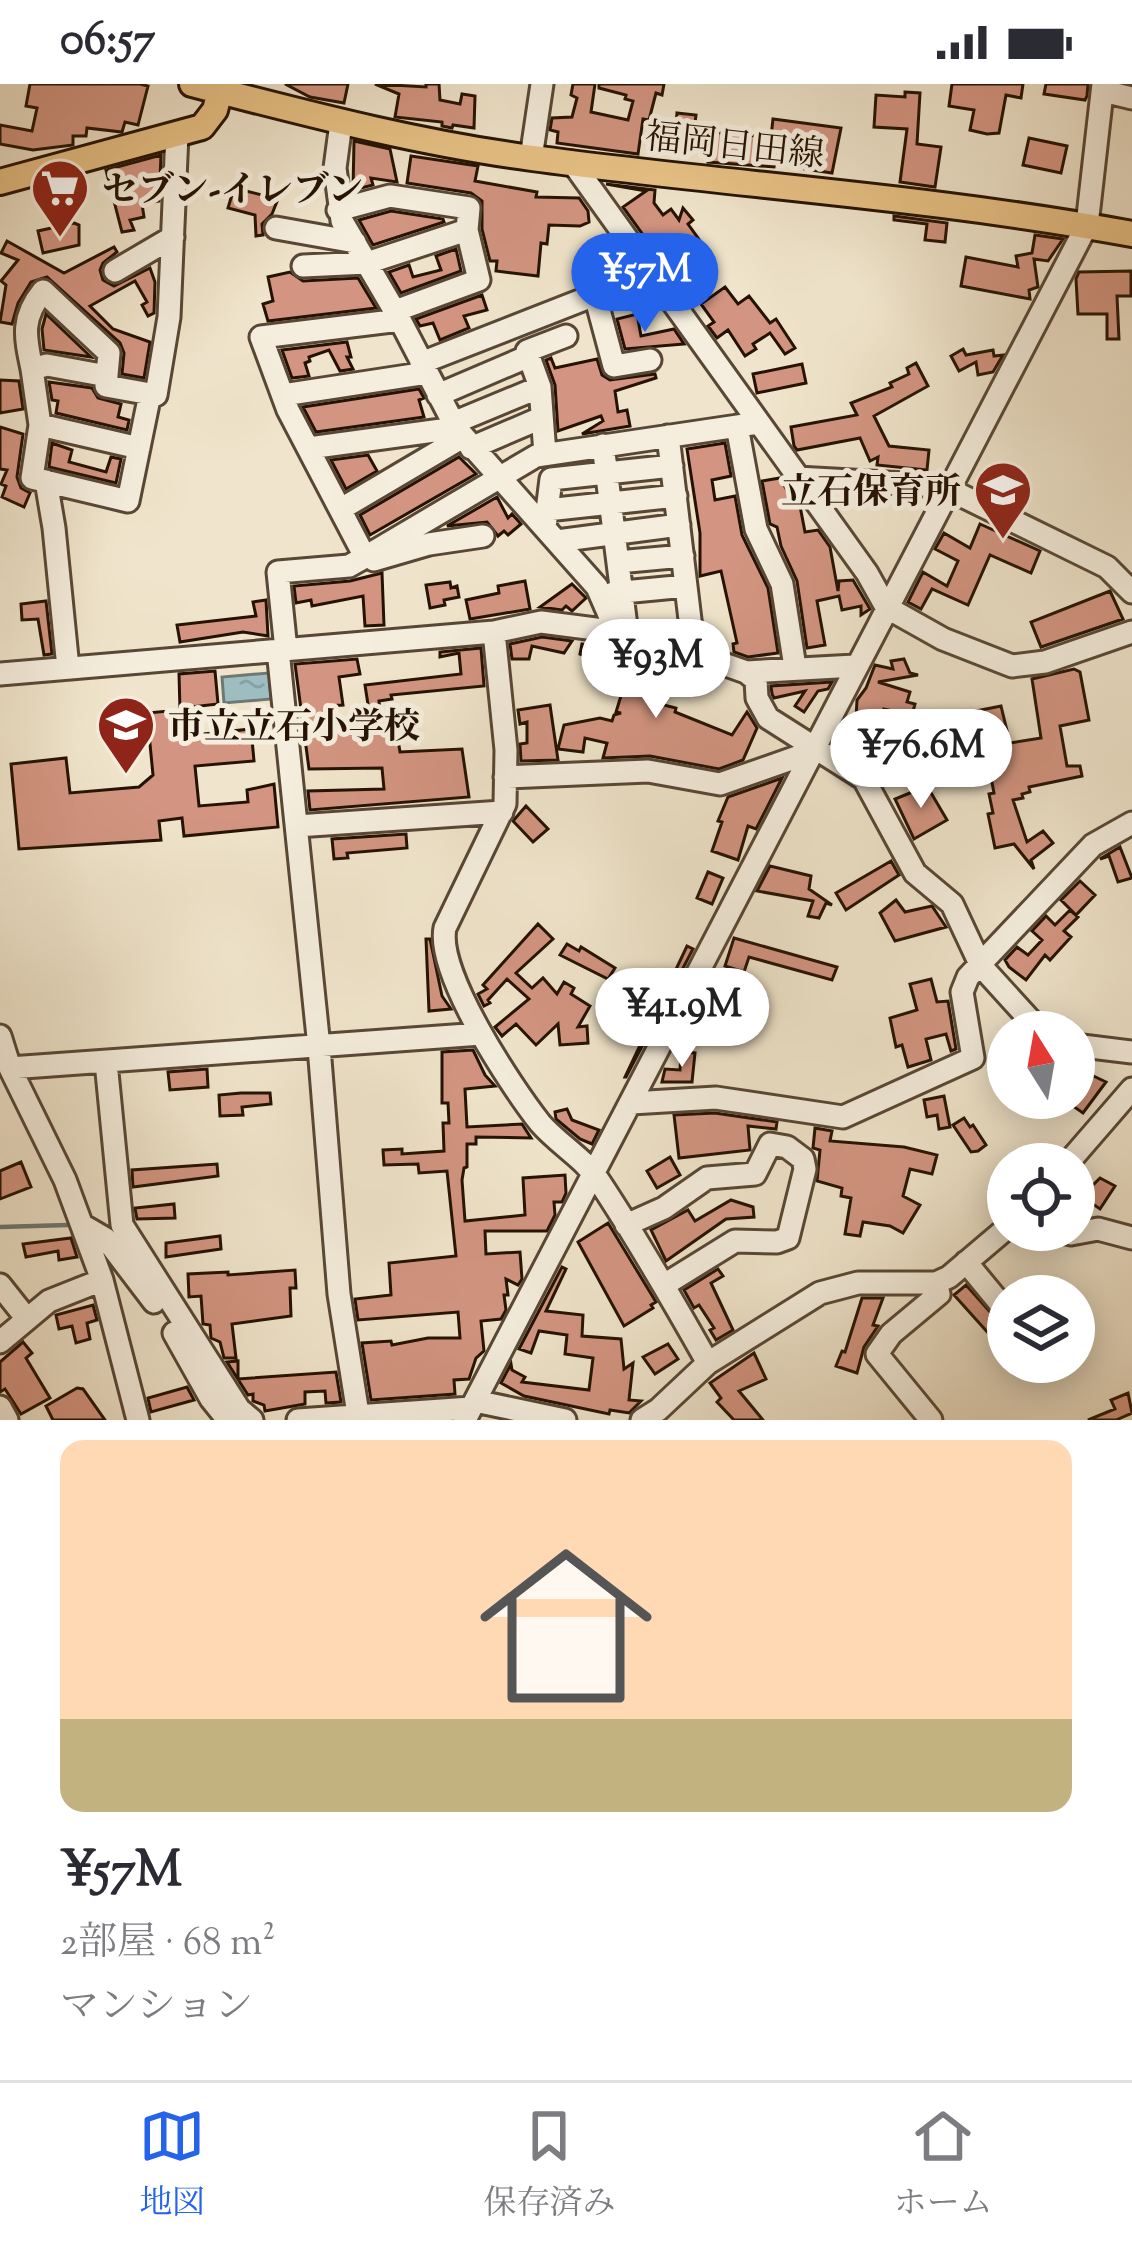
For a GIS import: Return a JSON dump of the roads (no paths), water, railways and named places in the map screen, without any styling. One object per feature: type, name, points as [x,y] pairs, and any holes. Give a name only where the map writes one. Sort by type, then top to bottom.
[{"type":"main road","name":"福岡日田線","points":[[192,84],[341,124],[531,158],[994,209],[1132,233]]},
{"type":"main road","points":[[0,182],[202,127],[220,91]]},
{"type":"street","points":[[531,158],[542,84]]},
{"type":"street","points":[[470,1410],[1087,225],[1103,88],[1132,98]]},
{"type":"street","points":[[341,124],[335,168],[338,210],[438,395],[461,434],[611,593],[622,633]]},
{"type":"street","points":[[150,394],[128,501],[32,478],[40,425],[23,331],[29,309],[44,291],[109,353],[106,386],[156,395],[169,317],[177,134]]},
{"type":"street","points":[[572,162],[651,273],[747,425],[797,478],[867,573],[886,607],[943,639],[1012,666],[1046,662],[1132,632]]},
{"type":"street","points":[[338,210],[390,196],[469,208],[467,230],[479,280],[398,316],[261,337],[283,395],[341,509],[360,561]]},
{"type":"street","points":[[276,228],[355,242]]},
{"type":"street","points":[[303,266],[367,263],[467,230]]},
{"type":"street","points":[[115,271],[172,237]]},
{"type":"street","points":[[283,395],[424,368],[651,273]]},
{"type":"street","points":[[595,295],[614,366],[650,360]]},
{"type":"street","points":[[544,454],[540,388],[526,351],[566,336]]},
{"type":"street","points":[[438,395],[529,356]]},
{"type":"street","points":[[32,369],[47,364],[107,376]]},
{"type":"street","points":[[341,509],[540,388]]},
{"type":"street","points":[[309,448],[461,434],[541,418]]},
{"type":"street","points":[[40,425],[139,448]]},
{"type":"street","points":[[360,561],[544,454],[747,425]]},
{"type":"street","points":[[747,425],[756,529],[782,584],[795,667]]},
{"type":"street","points":[[668,436],[694,653]]},
{"type":"street","points":[[376,439],[394,478]]},
{"type":"street","points":[[603,445],[618,562],[611,593]]},
{"type":"street","points":[[550,526],[551,479],[672,466]]},
{"type":"street","points":[[797,478],[942,486],[1107,567],[1132,592]]},
{"type":"street","points":[[46,481],[68,668]]},
{"type":"street","points":[[550,526],[610,503],[676,496]]},
{"type":"street","points":[[550,526],[614,533],[679,526]]},
{"type":"street","points":[[358,1414],[339,1294],[278,572],[484,536]]},
{"type":"street","points":[[618,562],[683,556]]},
{"type":"street","points":[[611,593],[686,586]]},
{"type":"street","points":[[0,674],[494,632],[541,622],[642,635],[746,672],[756,680],[757,698],[768,718],[864,779],[915,872],[952,904],[981,965],[1022,1011]]},
{"type":"street","points":[[494,632],[506,750],[502,812],[445,928],[446,962],[481,1034],[541,1124],[595,1175],[708,1363]]},
{"type":"street","points":[[746,672],[855,666]]},
{"type":"street","points":[[506,777],[648,771],[720,784],[814,751]]},
{"type":"street","points":[[297,826],[502,812]]},
{"type":"street","points":[[631,1102],[716,1098],[843,1117],[973,1058],[962,992],[968,977],[1093,845],[1132,824]]},
{"type":"street","points":[[10,1068],[481,1034]]},
{"type":"street","points":[[0,1036],[10,1068],[65,1180],[102,1280],[138,1420]]},
{"type":"street","points":[[1095,1048],[1132,1052]]},
{"type":"street","points":[[106,1062],[122,1225],[239,1409],[252,1420]]},
{"type":"street","points":[[1085,1143],[1132,1090]]},
{"type":"street","points":[[782,1144],[790,1108]]},
{"type":"street","points":[[626,1225],[664,1208],[707,1178],[754,1174],[767,1146],[782,1144],[805,1163],[788,1238],[735,1240],[664,1285]]},
{"type":"street","points":[[82,1225],[106,1239],[122,1258],[228,1420]]},
{"type":"street","points":[[1095,1229],[1132,1238]]},
{"type":"street","points":[[653,1417],[708,1363],[838,1286],[936,1283],[987,1244]]},
{"type":"street","points":[[966,1262],[987,1288]]},
{"type":"street","points":[[0,1342],[63,1294],[102,1280]]},
{"type":"street","points":[[931,1420],[877,1354],[891,1334],[939,1294],[936,1283]]},
{"type":"street","points":[[0,1285],[27,1319]]},
{"type":"street","points":[[0,1407],[7,1420]]},
{"type":"street","points":[[298,1420],[470,1410],[566,1420]]},
{"type":"water","points":[[269,673],[271,699],[224,703],[222,677]]},
{"type":"waterway","points":[[0,1227],[68,1225]]},
{"type":"place","name":"セブン-イレブン","points":[[60,239]]},
{"type":"place","name":"立石保育所","points":[[1003,541]]},
{"type":"place","name":"市立立石小学校","points":[[126,776]]}]
